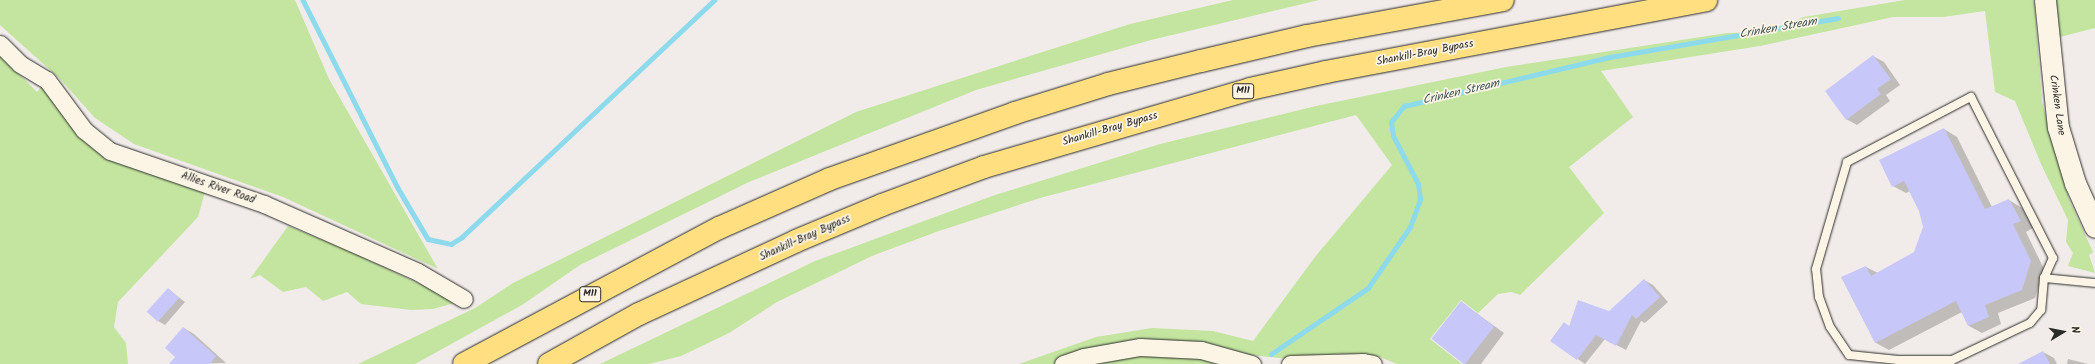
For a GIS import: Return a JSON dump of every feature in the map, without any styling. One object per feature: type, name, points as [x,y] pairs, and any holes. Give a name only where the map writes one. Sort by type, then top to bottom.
[{"type":"highway","name":"M11","points":[[464,364],[719,228],[830,179],[1001,118],[1108,84],[1208,59],[1307,36],[1503,0]]},
{"type":"highway","name":"Shankill-Bray Bypass","points":[[549,364],[639,314],[796,241],[903,196],[991,164],[1243,91],[1326,72],[1706,0]]},
{"type":"street","name":"Crinken Lane","points":[[2045,0],[2058,127],[2075,183],[2095,227]]},
{"type":"street","name":"Allies River Road","points":[[0,44],[20,64],[47,80],[84,130],[110,151],[264,204],[418,272],[464,299]]},
{"type":"street","points":[[1063,364],[1083,357],[1140,347],[1200,350],[1252,364]]},
{"type":"street","points":[[1290,364],[1363,362],[1373,364]]},
{"type":"lane","points":[[1971,97],[2053,258],[2044,278],[2041,310],[2030,323],[1952,360],[1932,362],[1898,360],[1849,354],[1830,326],[1819,297],[1816,269],[1847,162],[1971,97]]},
{"type":"lane","points":[[2044,278],[2095,283]]},
{"type":"green space","points":[[0,0],[295,0],[329,79],[438,269],[283,197],[134,144],[95,118],[60,79],[0,25]]},
{"type":"green space","points":[[1233,0],[1319,0],[1151,40],[976,90],[749,182],[580,265],[522,305],[415,364],[358,364],[475,308],[513,283],[856,112],[1130,24]]},
{"type":"green space","points":[[1905,0],[2034,0],[2042,102],[2069,199],[2093,252],[2089,255],[2095,273],[2068,266],[2073,253],[2066,242],[2068,220],[2041,164],[2015,101],[1995,92],[1985,11],[1943,17],[1893,17],[1760,46],[1601,71],[1633,117],[1569,167],[1604,213],[1520,295],[1511,292],[1498,294],[1478,313],[1461,300],[1430,339],[1462,364],[1397,364],[1380,357],[1340,354],[1289,359],[1251,355],[1242,364],[1019,364],[1096,337],[1152,328],[1213,331],[1253,341],[1315,257],[1392,165],[1356,115],[1040,198],[936,232],[872,256],[777,302],[729,333],[681,356],[649,364],[600,364],[815,261],[995,195],[1160,144],[1316,106],[1506,67],[1727,33],[1767,32],[1804,17]]},
{"type":"green space","points":[[2054,0],[2095,0],[2095,28],[2056,38]]},
{"type":"green space","points":[[0,55],[37,92],[47,80],[84,130],[207,184],[198,217],[118,302],[114,327],[126,343],[128,364],[0,364]]},
{"type":"green space","points":[[288,226],[350,251],[458,302],[433,309],[411,310],[361,304],[347,292],[323,301],[306,287],[283,292],[260,275],[250,279]]},
{"type":"building","points":[[1873,55],[1891,79],[1877,89],[1881,94],[1846,120],[1825,91]]},
{"type":"building","points":[[1944,128],[1985,209],[2009,199],[2021,221],[2013,224],[2031,261],[2022,290],[1985,305],[1989,317],[1968,326],[1956,301],[1875,343],[1841,277],[1866,266],[1871,276],[1914,252],[1923,227],[1919,211],[1904,181],[1892,187],[1879,160]]},
{"type":"building","points":[[1644,279],[1660,297],[1636,319],[1632,315],[1616,346],[1596,335],[1577,360],[1550,341],[1564,322],[1569,326],[1578,300],[1609,311]]},
{"type":"building","points":[[168,288],[179,298],[158,322],[147,312]]},
{"type":"building","points":[[1461,301],[1494,327],[1465,364],[1431,339]]},
{"type":"building","points":[[183,327],[216,356],[210,364],[169,364],[175,357],[165,348]]},
{"type":"building","points":[[2043,351],[2050,364],[2018,364]]},
{"type":"waterway","points":[[303,0],[398,188],[428,239],[451,244],[462,237],[714,0]]},
{"type":"waterway","name":"Crinken Stream","points":[[1271,354],[1368,288],[1410,227],[1420,199],[1418,184],[1393,136],[1391,122],[1404,106],[1610,57],[1838,18]]}]
